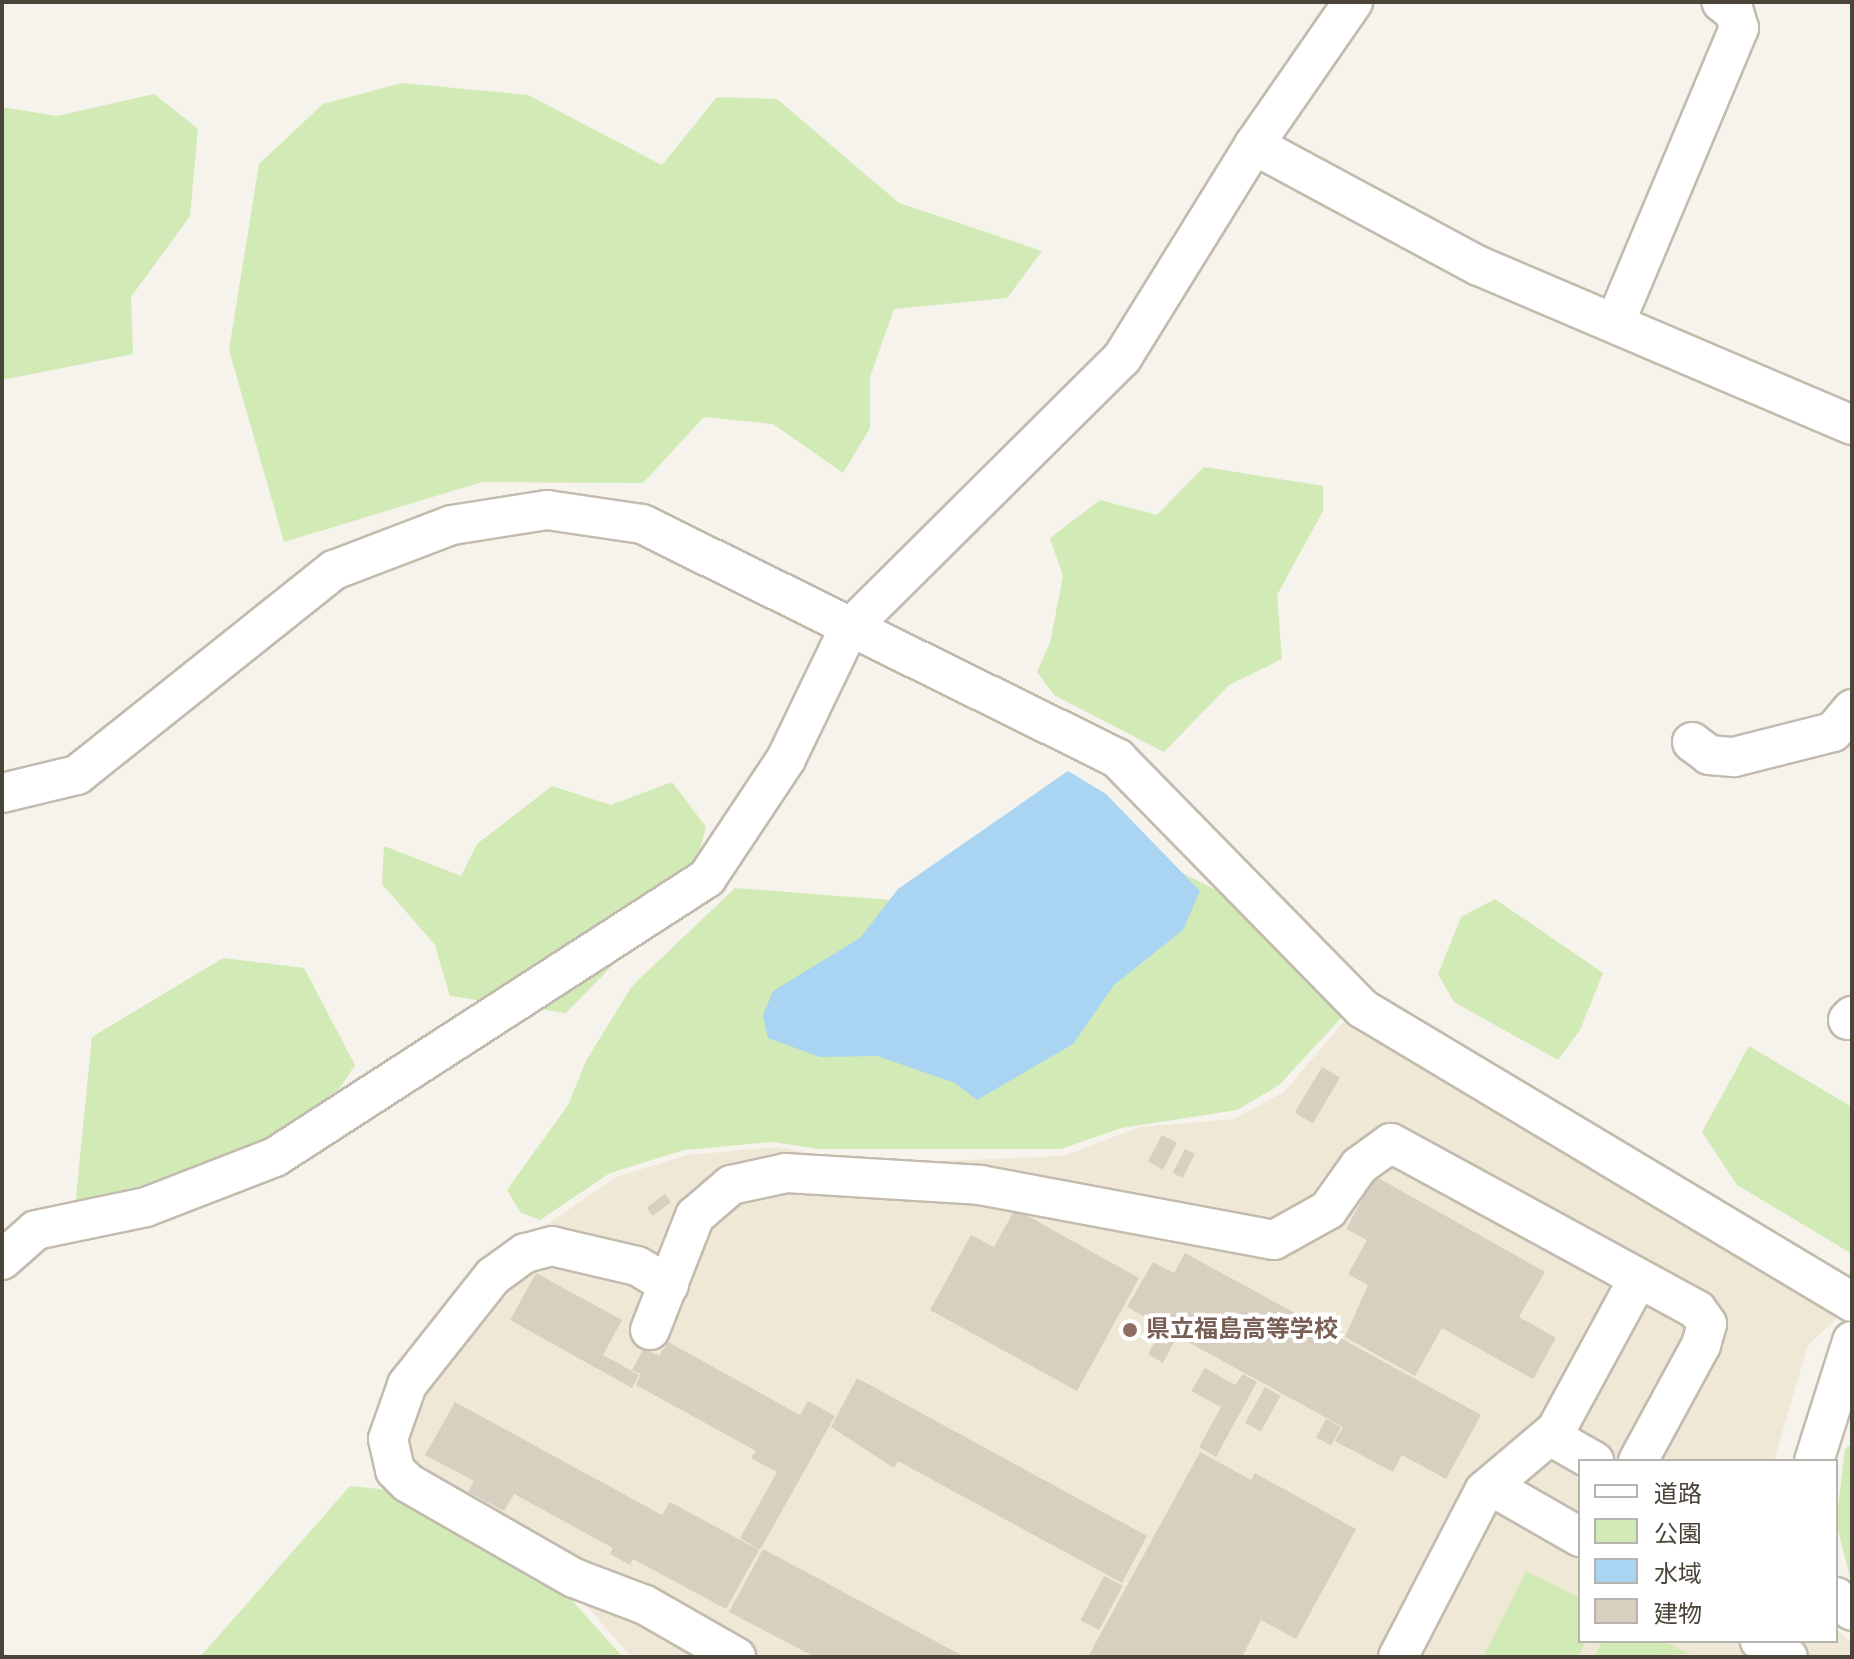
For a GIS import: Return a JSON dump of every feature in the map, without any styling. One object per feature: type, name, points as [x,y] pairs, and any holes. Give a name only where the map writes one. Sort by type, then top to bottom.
[{"type":"street","points":[[2,1260],[36,1230],[146,1207],[275,1157],[707,878],[786,759],[848,630],[1122,358],[1254,145],[1353,2]]},
{"type":"street","points":[[1615,323],[1739,28],[1734,12],[1721,2]]},
{"type":"street","points":[[1254,145],[1479,266],[1852,425]]},
{"type":"street","points":[[2,793],[77,775],[334,570],[452,525],[547,510],[642,524],[848,630],[1117,758],[1363,1009],[1852,1302]]},
{"type":"street","points":[[1692,742],[1709,755],[1734,757],[1833,732],[1852,709]]},
{"type":"street","points":[[650,1330],[695,1216],[731,1185],[786,1173],[1007,1188],[1274,1240],[1328,1210],[1359,1166],[1391,1143],[1697,1310],[1707,1324],[1639,1459]]},
{"type":"street","points":[[669,1285],[637,1266],[552,1246],[525,1253],[493,1276],[407,1385],[388,1439],[395,1470],[408,1483],[574,1578],[645,1605],[736,1657]]},
{"type":"street","points":[[1398,1657],[1491,1486],[1550,1436],[1638,1279]]},
{"type":"street","points":[[1815,1459],[1852,1341]]},
{"type":"street","points":[[1550,1436],[1590,1459]]},
{"type":"street","points":[[1491,1486],[1578,1536]]},
{"type":"street","points":[[1764,1643],[1788,1657]]},
{"type":"shaded area","name":"県立福島高等学校","points":[[1346,1019],[1826,1299],[1839,1316],[1808,1345],[1775,1459],[1578,1459],[1578,1643],[1838,1643],[1838,1631],[1852,1643],[1852,1657],[631,1657],[573,1590],[401,1492],[402,1373],[484,1268],[616,1177],[687,1155],[777,1147],[831,1157],[943,1161],[1063,1156],[1140,1127],[1234,1119],[1284,1092]]},
{"type":"green space","points":[[402,83],[528,95],[662,165],[717,97],[777,99],[899,203],[1042,251],[1007,298],[894,309],[870,377],[870,428],[843,473],[773,424],[704,417],[643,483],[482,482],[284,542],[229,350],[259,164],[323,104]]},
{"type":"green space","points":[[154,94],[198,129],[190,216],[131,297],[133,354],[2,380],[2,107],[57,116]]},
{"type":"green space","points":[[1204,467],[1323,486],[1323,511],[1277,595],[1282,659],[1229,685],[1164,752],[1054,695],[1037,672],[1050,643],[1063,576],[1050,538],[1100,500],[1157,515]]},
{"type":"green space","points":[[672,782],[706,827],[697,860],[647,930],[566,1013],[450,996],[435,945],[382,884],[384,846],[461,876],[477,844],[552,786],[611,805]]},
{"type":"green space","points":[[1182,873],[1226,895],[1344,1015],[1279,1085],[1237,1110],[1121,1128],[1061,1149],[819,1149],[773,1142],[684,1150],[610,1173],[540,1220],[521,1213],[507,1190],[568,1105],[586,1061],[632,986],[735,888],[903,901]]},
{"type":"green space","points":[[1495,899],[1603,973],[1580,1030],[1558,1060],[1454,1002],[1438,974],[1461,917]]},
{"type":"green space","points":[[223,958],[304,968],[355,1065],[340,1088],[267,1143],[75,1208],[92,1037]]},
{"type":"green space","points":[[1749,1046],[1852,1107],[1852,1254],[1737,1185],[1702,1132]]},
{"type":"green space","points":[[1852,1443],[1852,1585],[1838,1530],[1845,1449]]},
{"type":"green space","points":[[350,1486],[389,1490],[569,1597],[623,1657],[200,1657]]},
{"type":"green space","points":[[1526,1571],[1578,1597],[1578,1643],[1585,1643],[1578,1657],[1483,1657]]},
{"type":"green space","points":[[1601,1643],[1668,1643],[1690,1654],[1594,1657]]},
{"type":"water","points":[[1068,771],[1106,794],[1200,891],[1183,930],[1114,985],[1073,1044],[977,1100],[955,1083],[877,1056],[820,1057],[768,1038],[763,1015],[773,991],[860,938],[898,889]]},
{"type":"building","points":[[1322,1067],[1340,1078],[1313,1123],[1295,1112]]},
{"type":"building","points":[[1162,1135],[1177,1143],[1163,1169],[1148,1161]]},
{"type":"building","points":[[1185,1149],[1195,1154],[1183,1178],[1173,1173]]},
{"type":"building","points":[[1375,1176],[1545,1272],[1519,1317],[1556,1338],[1533,1379],[1442,1328],[1415,1376],[1345,1337],[1368,1285],[1348,1274],[1367,1240],[1346,1229]]},
{"type":"building","points":[[665,1194],[671,1202],[653,1216],[647,1208]]},
{"type":"building","points":[[1015,1209],[1139,1278],[1077,1391],[930,1310],[971,1235],[994,1247]]},
{"type":"building","points":[[1185,1253],[1481,1415],[1446,1479],[1402,1455],[1393,1472],[1335,1441],[1343,1427],[1177,1336],[1163,1363],[1148,1354],[1163,1327],[1127,1307],[1153,1262],[1174,1273]]},
{"type":"building","points":[[536,1273],[622,1320],[603,1355],[639,1375],[632,1388],[510,1320]]},
{"type":"building","points":[[668,1342],[800,1415],[808,1401],[835,1416],[760,1550],[740,1538],[777,1472],[751,1458],[756,1451],[636,1385],[641,1374],[632,1370],[644,1348],[659,1356]]},
{"type":"building","points":[[1205,1368],[1235,1385],[1243,1374],[1257,1382],[1216,1457],[1199,1447],[1221,1407],[1191,1391]]},
{"type":"building","points":[[857,1378],[1147,1536],[1122,1583],[898,1461],[894,1468],[831,1427]]},
{"type":"building","points":[[1265,1387],[1281,1396],[1261,1432],[1245,1423]]},
{"type":"building","points":[[455,1402],[662,1515],[670,1502],[759,1550],[726,1609],[633,1559],[630,1565],[610,1554],[613,1548],[514,1494],[504,1511],[468,1492],[474,1481],[425,1455]]},
{"type":"building","points":[[1326,1419],[1341,1427],[1331,1446],[1316,1438]]},
{"type":"building","points":[[1200,1452],[1251,1480],[1255,1473],[1356,1529],[1296,1639],[1261,1620],[1242,1657],[1088,1657]]},
{"type":"building","points":[[763,1549],[965,1657],[815,1657],[729,1612]]},
{"type":"building","points":[[1104,1576],[1123,1586],[1099,1630],[1081,1620]]},
{"type":"place","name":"県立福島高等学校","points":[[1130,1330]]}]
